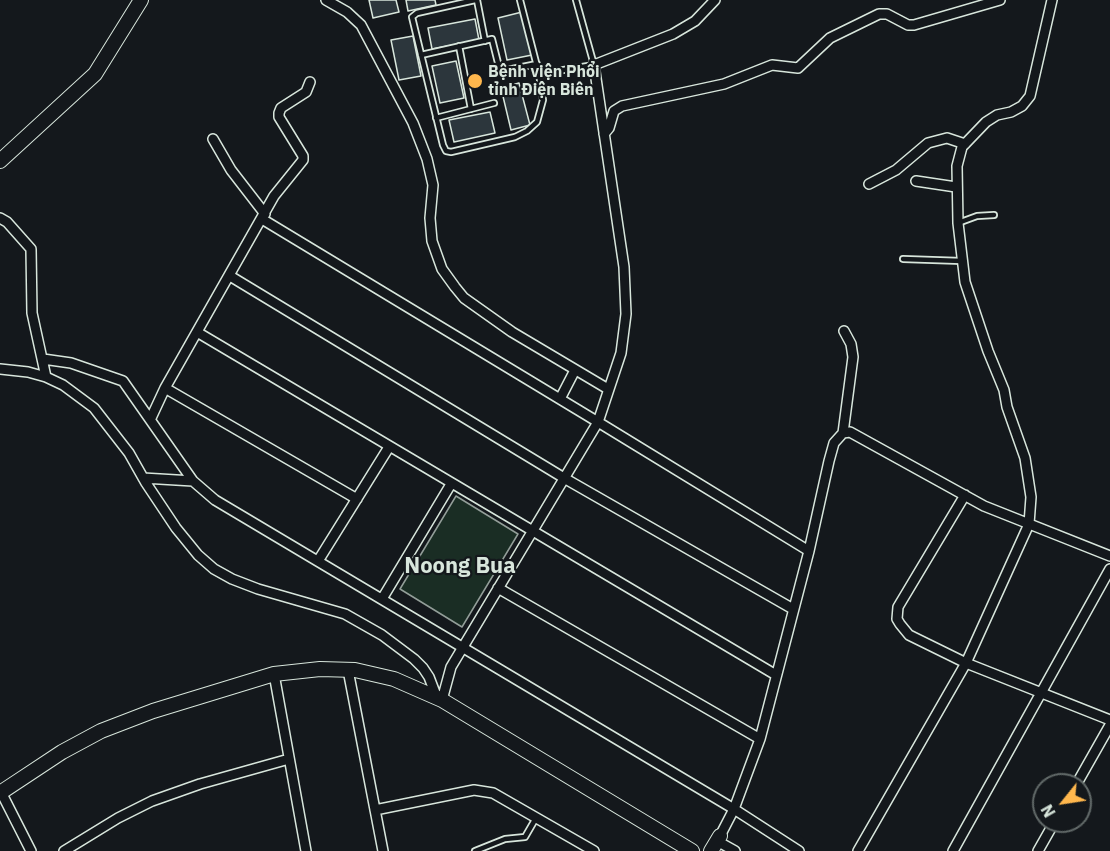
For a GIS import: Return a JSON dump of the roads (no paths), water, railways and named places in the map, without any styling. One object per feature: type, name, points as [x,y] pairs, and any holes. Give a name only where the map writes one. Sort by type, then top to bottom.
[{"type":"street","points":[[0,161],[95,74],[141,0]]},
{"type":"street","points":[[326,0],[346,12],[361,25],[413,123],[427,159],[433,185],[430,218],[432,241],[442,269],[464,298],[512,332],[608,389]]},
{"type":"street","points":[[439,699],[451,667],[598,422],[621,353],[626,314],[624,267],[594,65],[672,34],[695,21],[715,0]]},
{"type":"street","points":[[604,134],[609,128],[614,111],[622,106],[724,84],[772,65],[798,68],[830,38],[879,14],[887,14],[908,25],[914,25],[1000,0]]},
{"type":"street","points":[[858,851],[966,663],[1029,524],[1031,497],[1025,458],[1007,407],[1004,390],[988,351],[965,282],[956,187],[957,166],[960,152],[965,144],[992,118],[1011,112],[1027,101],[1032,91],[1052,0]]},
{"type":"street","points":[[151,418],[165,388],[263,216],[284,183],[303,160],[303,156],[279,117],[279,112],[281,108],[306,92],[310,82]]},
{"type":"street","points":[[869,184],[896,170],[928,143],[947,138],[965,144]]},
{"type":"street","points":[[213,139],[263,216],[809,551]]},
{"type":"street","points":[[916,181],[956,187]]},
{"type":"street","points":[[0,218],[7,222],[31,249],[33,313],[46,377]]},
{"type":"street","points":[[230,276],[564,478],[793,609]]},
{"type":"street","points":[[735,851],[716,842],[734,809],[760,739],[809,551],[829,460],[834,443],[843,433],[853,357],[844,331]]},
{"type":"street","points":[[197,332],[776,675]]},
{"type":"street","points":[[43,359],[71,363],[123,381],[193,481],[215,500],[734,809],[799,851]]},
{"type":"street","points":[[0,369],[28,372],[46,377],[63,385],[94,408],[129,453],[176,528],[198,555],[214,569],[258,589],[320,606],[354,620],[382,636],[414,658],[429,677],[439,699]]},
{"type":"street","points":[[560,399],[575,370]]},
{"type":"street","points":[[165,388],[357,499]]},
{"type":"street","points":[[843,433],[850,432],[984,506],[1110,556]]},
{"type":"street","points":[[318,561],[390,447]]},
{"type":"street","points":[[146,478],[193,481]]},
{"type":"street","points":[[382,599],[451,484]]},
{"type":"street","points":[[965,495],[898,607],[897,619],[909,635],[966,663],[1110,720]]},
{"type":"street","points":[[953,851],[1110,568]]},
{"type":"street","points":[[498,588],[760,739]]},
{"type":"street","points":[[31,851],[1,792],[62,752],[100,731],[153,711],[274,674],[320,669],[348,670],[394,679],[439,699],[692,851]]},
{"type":"street","points":[[348,670],[383,851]]},
{"type":"street","points":[[274,674],[306,851]]},
{"type":"street","points":[[1083,773],[1110,725]]},
{"type":"street","points":[[64,851],[117,818],[152,801],[200,784],[289,759]]},
{"type":"street","points":[[375,810],[474,790],[493,794],[594,851]]},
{"type":"street","points":[[1038,851],[1048,833]]},
{"type":"lane","points":[[485,41],[476,0],[413,15],[412,20],[442,146],[446,151],[451,152],[515,137],[527,131],[537,122],[543,100],[540,74],[520,0]]},
{"type":"lane","points":[[540,74],[594,65],[576,0]]},
{"type":"lane","points":[[421,55],[494,40],[499,67],[502,71],[537,64]]},
{"type":"lane","points":[[459,46],[471,109]]},
{"type":"lane","points":[[436,118],[494,103]]},
{"type":"lane","points":[[958,223],[977,216],[994,215]]},
{"type":"lane","points":[[903,259],[962,261]]},
{"type":"lane","points":[[475,851],[505,839],[525,837],[536,818]]},
{"type":"place","name":"Bệnh viện Phổi tỉnh Điện Biên","points":[[475,81]]},
{"type":"district","name":"Noong Bua","points":[[460,567]]}]
